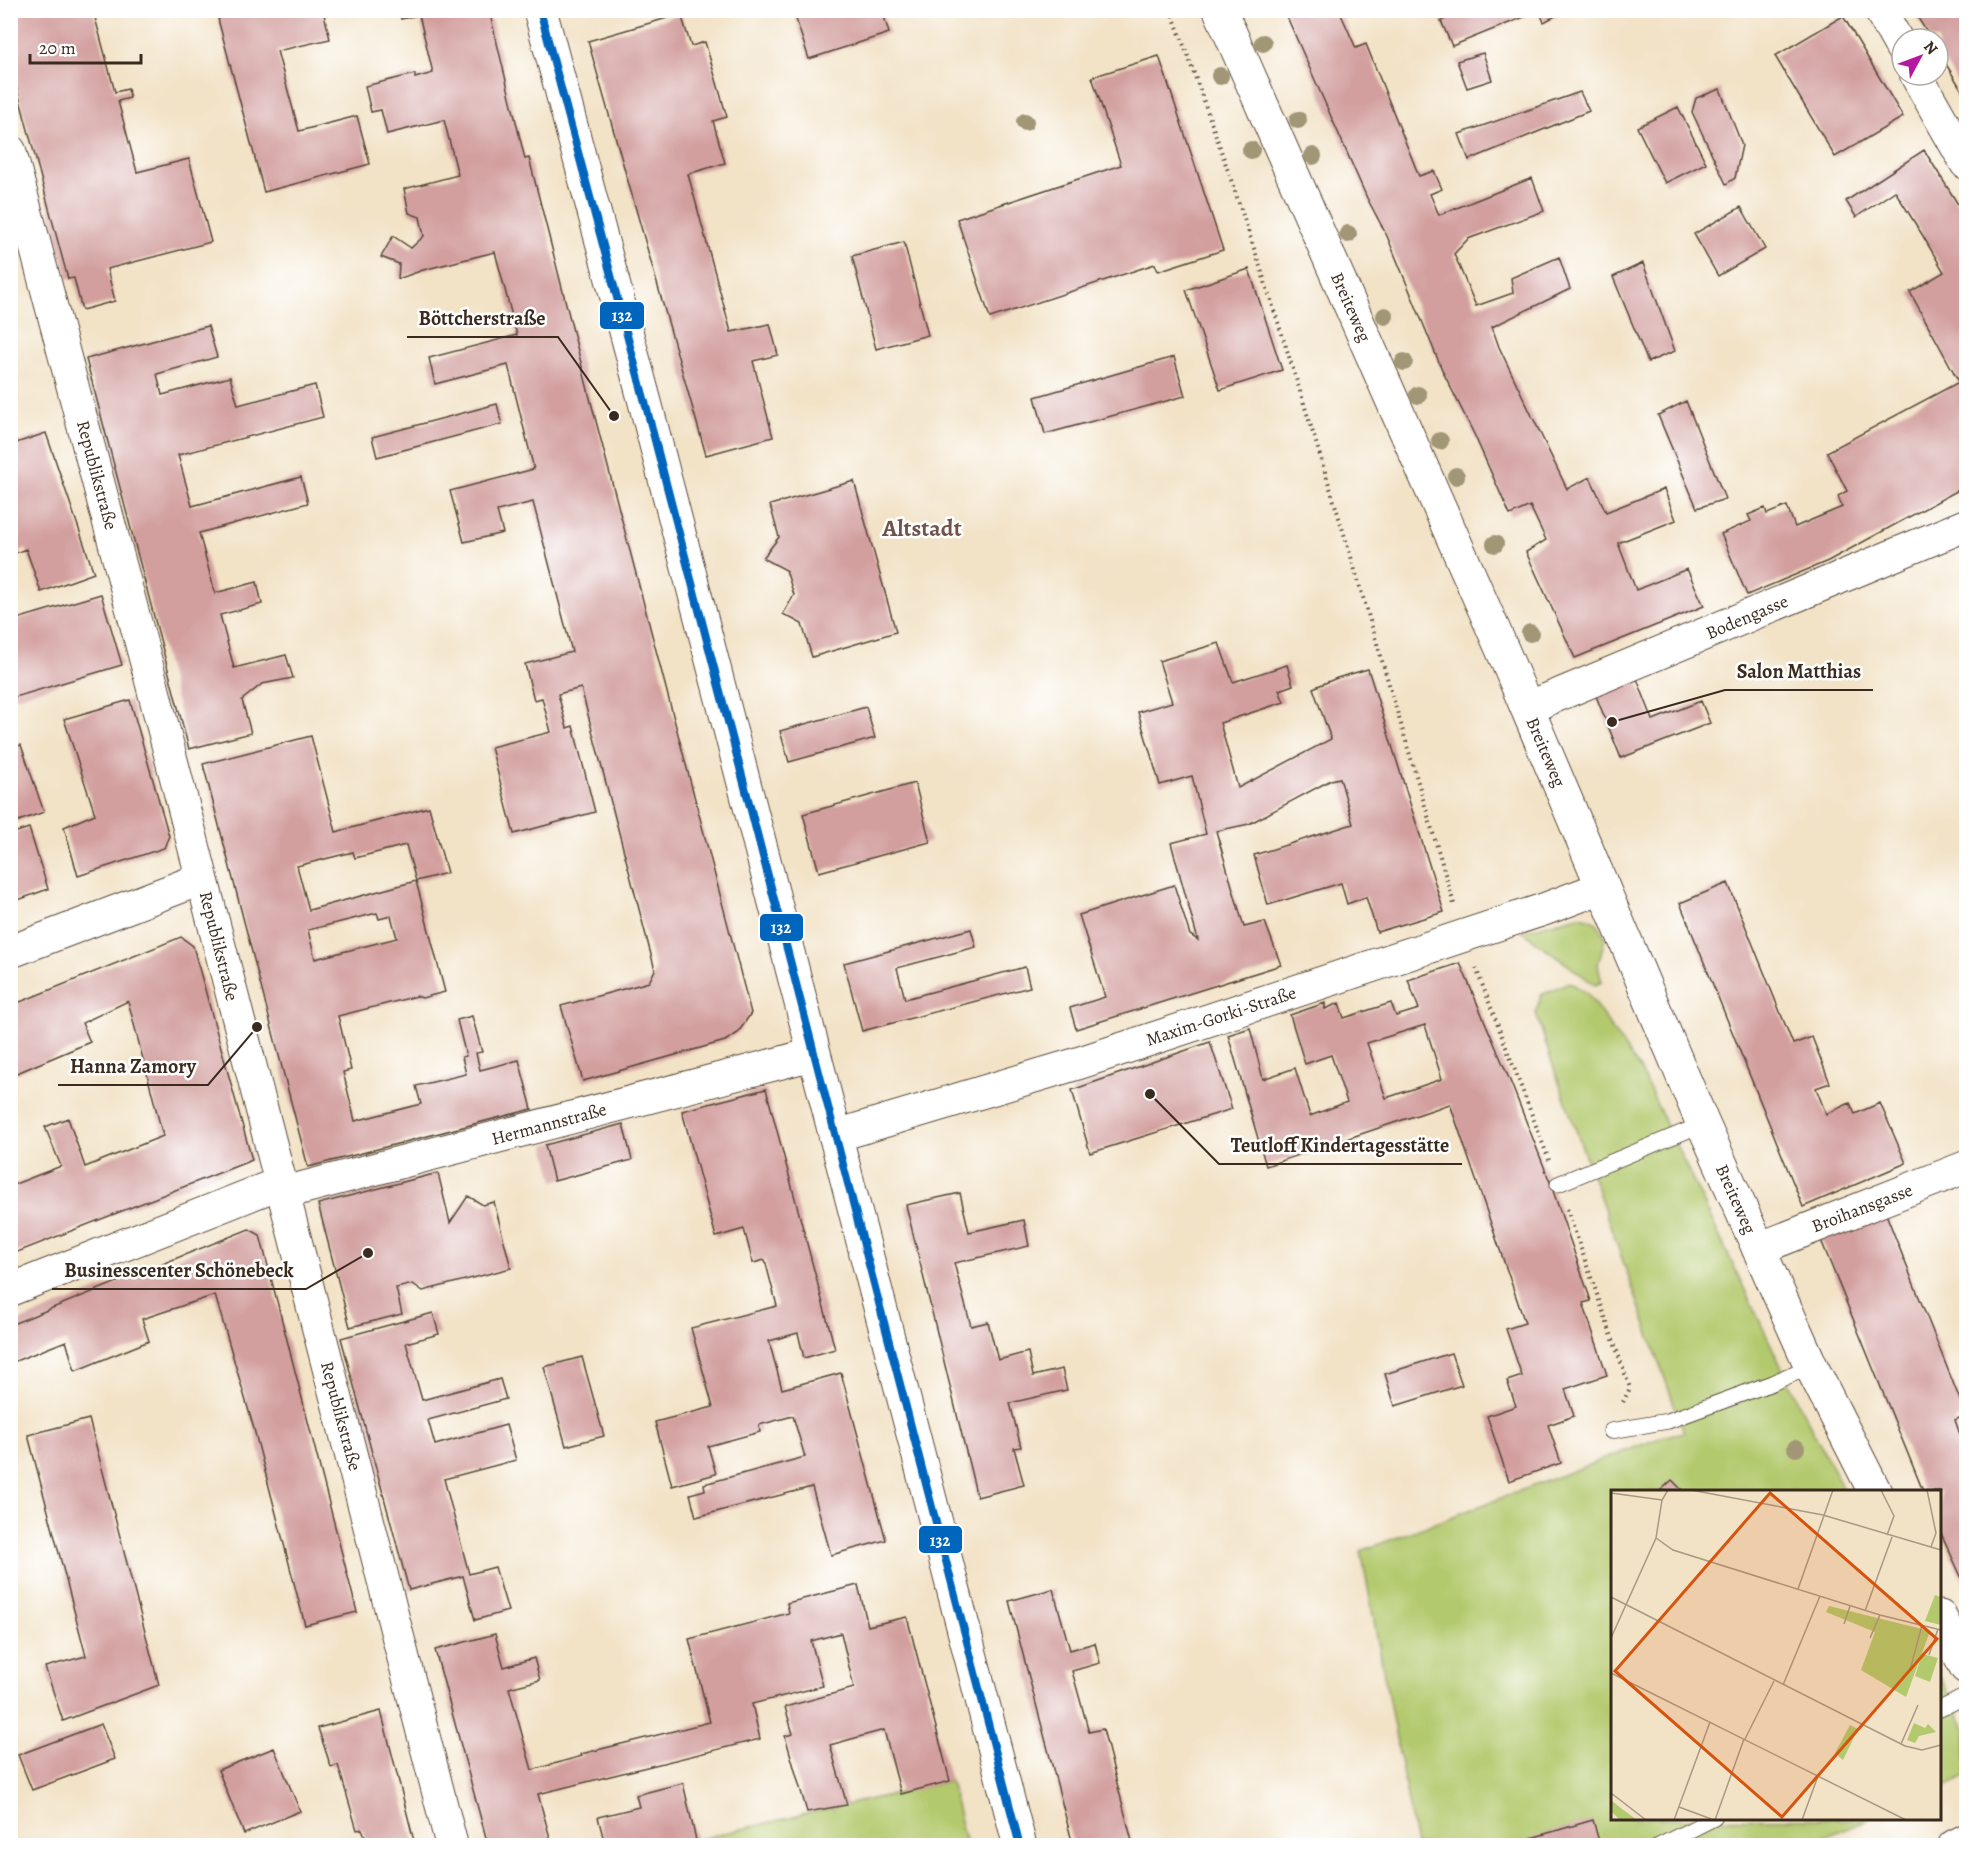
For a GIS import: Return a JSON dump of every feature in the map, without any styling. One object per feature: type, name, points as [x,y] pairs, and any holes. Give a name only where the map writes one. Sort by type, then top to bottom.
[{"type":"street","points":[[540,10],[646,406],[1020,1845]]},
{"type":"street","name":"Breiteweg","points":[[1220,10],[1527,708],[1758,1249],[1811,1366],[1874,1490]]},
{"type":"street","points":[[1880,10],[1890,28]]},
{"type":"street","points":[[1923,87],[1966,163]]},
{"type":"street","name":"Republikstraße","points":[[10,151],[59,329],[452,1845]]},
{"type":"street","name":"Bodengasse","points":[[1527,708],[1966,525]]},
{"type":"street","points":[[10,952],[201,879]]},
{"type":"street","name":"Maxim-Gorki-Straße","points":[[835,1136],[1076,1064],[1545,909],[1603,887]]},
{"type":"street","name":"Hermannstraße","points":[[10,1290],[282,1188],[814,1054]]},
{"type":"street","name":"Broihansgasse","points":[[1758,1249],[1966,1167]]},
{"type":"street","points":[[1941,1619],[1966,1666]]},
{"type":"street","points":[[1954,1845],[1966,1840]]},
{"type":"lane","points":[[1558,1184],[1703,1124]]},
{"type":"lane","points":[[1611,1431],[1668,1421],[1772,1383],[1811,1366]]},
{"type":"lane","points":[[1941,1708],[1966,1696]]},
{"type":"lane","points":[[1659,1845],[1710,1820]]},
{"type":"path","points":[[1171,10],[1203,98],[1310,420],[1464,936]]},
{"type":"green space","points":[[1578,916],[1595,922],[1601,928],[1605,938],[1598,965],[1602,982],[1595,985],[1522,931]]},
{"type":"green space","points":[[1569,982],[1587,993],[1641,1071],[1800,1406],[1843,1490],[1611,1490],[1611,1820],[1867,1820],[1805,1845],[1416,1845],[1361,1551],[1665,1436],[1684,1432],[1551,1060],[1536,1013],[1541,995]]},
{"type":"green space","points":[[1941,1678],[1966,1728],[1966,1777],[1941,1789]]},
{"type":"green space","points":[[950,1781],[966,1845],[687,1846],[696,1840]]},
{"type":"building","points":[[10,10],[93,10],[115,92],[128,89],[130,98],[118,101],[137,172],[189,159],[211,242],[107,269],[115,301],[82,310],[74,278],[68,279],[10,63]]},
{"type":"building","points":[[248,10],[323,10],[330,39],[277,51],[299,131],[357,116],[370,164],[264,192],[218,19]]},
{"type":"building","points":[[399,10],[489,10],[525,159],[529,158],[751,1013],[738,1033],[725,1041],[583,1081],[561,1006],[649,982],[655,970],[581,688],[558,694],[567,728],[573,726],[595,812],[514,834],[491,747],[551,732],[542,698],[534,700],[525,664],[572,652],[533,502],[497,511],[503,533],[464,542],[450,491],[534,469],[508,365],[435,384],[429,358],[517,335],[495,252],[423,270],[398,279],[399,264],[381,257],[393,236],[411,248],[424,236],[420,217],[409,213],[404,189],[458,175],[444,120],[387,134],[381,110],[371,112],[365,86],[415,74],[415,78],[433,73],[419,15],[401,19]]},
{"type":"building","points":[[793,10],[882,10],[889,33],[809,59]]},
{"type":"building","points":[[1284,10],[1339,10],[1356,48],[1366,44],[1419,176],[1434,171],[1442,189],[1430,194],[1439,215],[1532,178],[1544,211],[1468,239],[1454,254],[1476,306],[1513,293],[1511,278],[1559,257],[1570,289],[1492,327],[1499,347],[1567,489],[1590,477],[1606,512],[1664,489],[1676,520],[1618,543],[1636,590],[1687,569],[1704,606],[1575,658],[1526,552],[1546,540],[1530,506],[1510,515],[1443,372],[1387,236],[1367,198]]},
{"type":"building","points":[[1464,10],[1567,10],[1544,22],[1539,11],[1452,46],[1441,21]]},
{"type":"building","points":[[1913,10],[1966,10],[1966,97],[1950,71],[1950,27],[1924,27]]},
{"type":"building","points":[[681,14],[691,46],[705,42],[727,117],[713,121],[725,163],[688,174],[731,332],[770,324],[778,355],[753,361],[773,437],[706,455],[588,41]]},
{"type":"building","points":[[1843,16],[1903,117],[1835,157],[1775,56]]},
{"type":"building","points":[[1483,53],[1492,80],[1467,88],[1457,61]]},
{"type":"building","points":[[1159,56],[1223,250],[1158,271],[1155,264],[990,318],[957,219],[1121,165],[1092,77]]},
{"type":"building","points":[[1720,89],[1742,145],[1735,178],[1726,184],[1692,112],[1696,98]]},
{"type":"building","points":[[1580,92],[1589,111],[1469,160],[1459,134]]},
{"type":"building","points":[[1678,107],[1706,163],[1665,183],[1637,127]]},
{"type":"building","points":[[1924,150],[1966,217],[1966,486],[1828,561],[1747,595],[1721,534],[1751,521],[1748,515],[1765,508],[1767,514],[1787,506],[1795,527],[1842,507],[1838,496],[1847,491],[1827,452],[1959,382],[1910,292],[1944,272],[1895,191],[1856,217],[1846,201]]},
{"type":"building","points":[[1741,207],[1765,249],[1718,276],[1694,234]]},
{"type":"building","points":[[904,242],[928,335],[876,349],[852,256]]},
{"type":"building","points":[[1643,263],[1675,351],[1648,362],[1613,277]]},
{"type":"building","points":[[1249,269],[1282,370],[1220,390],[1186,290]]},
{"type":"building","points":[[208,326],[217,357],[157,374],[162,395],[230,377],[238,405],[315,385],[323,417],[178,455],[192,506],[301,477],[308,503],[199,533],[215,593],[257,582],[262,604],[220,615],[234,668],[286,655],[293,678],[262,684],[242,700],[251,733],[189,749],[86,359]]},
{"type":"building","points":[[1174,357],[1185,396],[1045,434],[1035,397]]},
{"type":"building","points":[[1686,401],[1725,499],[1697,508],[1658,415]]},
{"type":"building","points":[[497,404],[502,424],[377,457],[372,437]]},
{"type":"building","points":[[46,433],[94,573],[41,592],[26,549],[10,555],[10,445]]},
{"type":"building","points":[[854,481],[896,632],[812,657],[802,624],[783,614],[794,595],[786,570],[763,558],[779,537],[770,505]]},
{"type":"building","points":[[101,594],[122,665],[12,698],[10,621]]},
{"type":"building","points":[[1219,643],[1233,682],[1287,665],[1293,685],[1279,690],[1284,702],[1220,723],[1238,788],[1331,739],[1313,688],[1368,669],[1444,912],[1377,932],[1366,897],[1347,904],[1341,883],[1268,905],[1254,855],[1353,824],[1340,778],[1331,780],[1249,824],[1216,831],[1244,927],[1265,922],[1281,965],[1076,1029],[1070,1008],[1105,997],[1079,915],[1174,885],[1190,935],[1198,940],[1171,843],[1206,834],[1192,776],[1160,785],[1138,712],[1172,702],[1159,661]]},
{"type":"building","points":[[1637,679],[1653,720],[1701,701],[1710,723],[1621,758],[1596,696]]},
{"type":"building","points":[[130,700],[169,836],[164,848],[78,876],[64,827],[95,814],[64,719]]},
{"type":"building","points":[[866,707],[875,738],[789,762],[780,731]]},
{"type":"building","points":[[311,736],[336,832],[429,807],[447,873],[416,881],[445,992],[422,998],[417,996],[338,1016],[351,1070],[343,1072],[355,1121],[421,1104],[416,1086],[466,1074],[462,1057],[466,1056],[457,1020],[472,1016],[482,1052],[476,1053],[480,1070],[519,1060],[532,1109],[308,1167],[203,764]],"holes":[[[406,845],[416,881],[309,910],[297,866],[353,852],[355,858]],[[377,913],[379,919],[391,916],[397,938],[315,959],[308,930]]]},
{"type":"building","points":[[21,745],[44,812],[10,824],[10,748]]},
{"type":"building","points":[[915,783],[930,842],[819,872],[803,814]]},
{"type":"building","points":[[29,828],[48,889],[10,903],[10,834]]},
{"type":"building","points":[[1728,883],[1793,1044],[1812,1037],[1830,1083],[1816,1088],[1826,1114],[1850,1103],[1855,1114],[1880,1103],[1906,1163],[1803,1207],[1680,903]]},
{"type":"building","points":[[971,929],[976,947],[897,968],[905,999],[1025,967],[1030,987],[862,1031],[844,963]]},
{"type":"building","points":[[181,937],[193,946],[252,1160],[10,1255],[10,1186],[61,1166],[45,1127],[68,1118],[85,1167],[163,1136],[128,1001],[82,1023],[90,1042],[10,1076],[10,1006]]},
{"type":"building","points":[[1460,963],[1550,1182],[1591,1301],[1583,1303],[1607,1375],[1565,1389],[1574,1416],[1548,1425],[1561,1463],[1509,1481],[1487,1416],[1516,1406],[1507,1381],[1522,1376],[1506,1329],[1525,1323],[1450,1104],[1266,1166],[1228,1035],[1250,1028],[1263,1079],[1295,1068],[1310,1116],[1347,1102],[1331,1055],[1305,1064],[1290,1015],[1325,1003],[1325,1009],[1339,1003],[1344,1018],[1391,1003],[1396,1016],[1419,1009],[1408,980]],"holes":[[[1425,1025],[1442,1079],[1386,1098],[1367,1043]]]},
{"type":"building","points":[[1210,1042],[1232,1109],[1090,1153],[1072,1090]]},
{"type":"building","points":[[766,1089],[835,1349],[804,1358],[798,1333],[769,1341],[782,1389],[841,1373],[886,1540],[831,1555],[812,1487],[696,1517],[690,1494],[705,1490],[704,1484],[805,1457],[793,1416],[759,1425],[760,1432],[708,1446],[716,1474],[672,1486],[655,1422],[713,1407],[691,1328],[777,1306],[765,1260],[753,1263],[744,1229],[716,1237],[682,1111]]},
{"type":"building","points":[[623,1124],[632,1160],[554,1181],[545,1145]]},
{"type":"building","points":[[438,1173],[450,1223],[468,1196],[483,1205],[494,1202],[511,1268],[423,1291],[413,1284],[396,1288],[402,1314],[350,1327],[318,1204]]},
{"type":"building","points":[[960,1193],[969,1232],[1024,1220],[1029,1246],[954,1263],[971,1326],[988,1322],[998,1360],[1028,1352],[1033,1376],[1062,1369],[1067,1390],[1010,1403],[1021,1447],[1014,1448],[1024,1485],[977,1497],[906,1205]]},
{"type":"building","points":[[1886,1214],[1966,1415],[1955,1420],[1966,1452],[1966,1587],[1941,1533],[1941,1490],[1923,1490],[1821,1240]]},
{"type":"building","points":[[249,1229],[260,1235],[357,1612],[305,1625],[254,1429],[215,1295],[142,1319],[149,1341],[75,1371],[66,1341],[13,1362],[10,1351],[10,1325]]},
{"type":"building","points":[[433,1313],[439,1334],[406,1343],[422,1400],[500,1379],[506,1399],[428,1420],[435,1445],[506,1425],[516,1460],[444,1479],[469,1574],[495,1567],[508,1611],[475,1620],[463,1576],[409,1590],[341,1338]]},
{"type":"building","points":[[1451,1353],[1462,1385],[1395,1406],[1385,1374]]},
{"type":"building","points":[[582,1357],[604,1436],[566,1446],[544,1367]]},
{"type":"building","points":[[89,1419],[159,1685],[63,1721],[45,1667],[86,1656],[28,1435]]},
{"type":"building","points":[[1672,1480],[1682,1490],[1661,1490]]},
{"type":"building","points":[[858,1585],[868,1626],[907,1617],[950,1781],[901,1794],[884,1730],[830,1745],[847,1805],[807,1812],[785,1736],[793,1734],[785,1707],[854,1688],[841,1633],[811,1641],[823,1686],[752,1704],[760,1739],[538,1794],[552,1845],[488,1845],[435,1650],[495,1634],[504,1667],[534,1658],[540,1680],[509,1688],[532,1770],[582,1756],[581,1754],[710,1722],[689,1639],[789,1613],[787,1603]]},
{"type":"building","points":[[1053,1589],[1070,1650],[1095,1643],[1100,1663],[1072,1671],[1089,1732],[1103,1729],[1133,1845],[1073,1845],[1009,1601]]},
{"type":"building","points":[[381,1711],[415,1845],[369,1845],[362,1829],[357,1830],[338,1765],[331,1767],[318,1728]]},
{"type":"building","points":[[101,1724],[115,1759],[32,1790],[18,1755]]},
{"type":"building","points":[[274,1748],[300,1811],[244,1834],[218,1770]]},
{"type":"building","points":[[683,1783],[696,1840],[673,1845],[605,1845],[598,1817],[639,1807],[636,1795]]},
{"type":"building","points":[[1593,1820],[1600,1845],[1533,1845],[1531,1838]]},
{"type":"transit line","name":"132","points":[[540,10],[646,406],[1020,1846]]},
{"type":"place","name":"Böttcherstraße","points":[[614,416]]},
{"type":"place","name":"Salon Matthias","points":[[1612,722]]},
{"type":"place","name":"Hanna Zamory","points":[[257,1027]]},
{"type":"place","name":"Teutloff Kindertagesstätte","points":[[1150,1094]]},
{"type":"place","name":"Businesscenter Schönebeck","points":[[368,1253]]},
{"type":"district","name":"Altstadt","points":[[922,528]]}]
